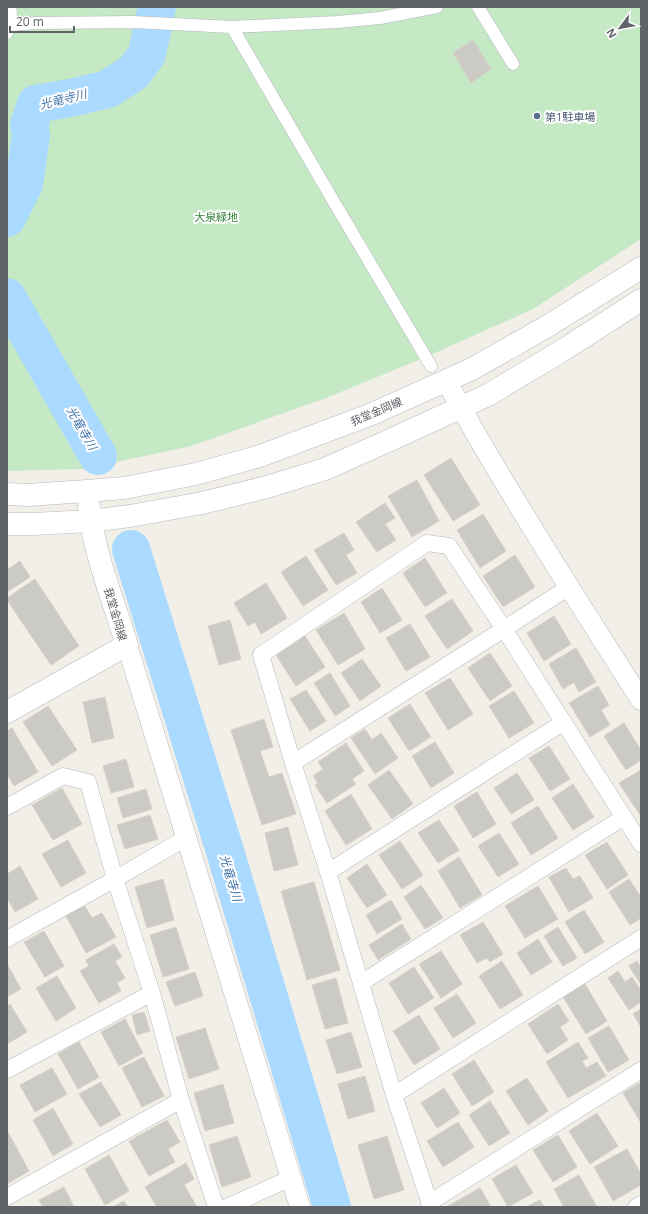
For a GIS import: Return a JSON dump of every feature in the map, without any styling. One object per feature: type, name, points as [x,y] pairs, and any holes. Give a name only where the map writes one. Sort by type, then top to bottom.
[{"type":"main road","name":"我堂金岡線","points":[[7,494],[28,495],[124,488],[196,474],[260,456],[372,414],[438,373],[472,369],[546,327],[641,268]]},
{"type":"main road","points":[[7,524],[90,522],[202,503],[267,488],[324,469],[488,395],[560,352],[641,300]]},
{"type":"main road","name":"我堂金岡線","points":[[7,712],[127,645],[97,550],[90,522],[87,491]]},
{"type":"street","points":[[10,7],[12,13],[9,29],[36,23],[133,22],[232,27],[338,22],[380,18],[437,7]]},
{"type":"street","points":[[478,7],[513,64]]},
{"type":"street","points":[[232,27],[331,197],[438,373],[462,407],[477,435],[569,587],[641,700]]},
{"type":"street","points":[[641,844],[564,722],[449,546],[427,543],[261,655],[293,764],[328,872],[394,1095],[430,1205],[641,1070]]},
{"type":"street","points":[[293,764],[569,587]]},
{"type":"street","points":[[127,645],[300,1207]]},
{"type":"street","points":[[328,872],[564,722]]},
{"type":"street","points":[[7,807],[63,776],[88,782],[115,880],[152,993],[181,1100],[216,1207]]},
{"type":"street","points":[[361,983],[624,818]]},
{"type":"street","points":[[7,939],[115,880],[186,838]]},
{"type":"street","points":[[394,1095],[641,938]]},
{"type":"street","points":[[7,1070],[152,993]]},
{"type":"street","points":[[7,1197],[181,1100]]},
{"type":"street","points":[[227,1207],[291,1178]]},
{"type":"street","points":[[636,1207],[641,1204]]},
{"type":"green space","name":"大泉緑地","points":[[7,7],[641,7],[641,239],[533,309],[426,357],[326,398],[191,446],[84,469],[7,471]]},
{"type":"building","points":[[473,40],[491,69],[471,83],[453,53]]},
{"type":"building","points":[[451,458],[480,505],[453,521],[424,475]]},
{"type":"building","points":[[417,480],[439,521],[412,537],[388,496]]},
{"type":"building","points":[[385,503],[395,518],[385,524],[396,540],[377,552],[356,522]]},
{"type":"building","points":[[483,514],[506,551],[480,568],[457,530]]},
{"type":"building","points":[[344,533],[354,550],[346,555],[357,573],[336,585],[314,550]]},
{"type":"building","points":[[515,555],[535,587],[503,607],[483,576]]},
{"type":"building","points":[[306,556],[328,590],[303,606],[281,572]]},
{"type":"building","points":[[425,558],[447,593],[425,607],[403,573]]},
{"type":"building","points":[[20,561],[30,577],[7,592],[7,570]]},
{"type":"building","points":[[35,579],[79,646],[51,665],[7,600],[7,598]]},
{"type":"building","points":[[266,583],[287,618],[261,634],[255,622],[248,626],[234,603]]},
{"type":"building","points":[[382,588],[402,620],[380,633],[361,602]]},
{"type":"building","points":[[452,599],[473,631],[447,649],[425,616]]},
{"type":"building","points":[[344,613],[365,649],[338,665],[316,630]]},
{"type":"building","points":[[554,616],[571,644],[544,661],[527,633]]},
{"type":"building","points":[[230,620],[241,659],[219,665],[208,626]]},
{"type":"building","points":[[410,624],[430,657],[406,671],[386,638]]},
{"type":"building","points":[[305,636],[325,667],[296,686],[276,655]]},
{"type":"building","points":[[576,648],[596,682],[579,692],[574,682],[563,689],[549,664]]},
{"type":"building","points":[[490,653],[512,686],[490,701],[468,668]]},
{"type":"building","points":[[362,659],[381,686],[360,701],[341,673]]},
{"type":"building","points":[[330,673],[350,706],[335,716],[314,683]]},
{"type":"building","points":[[450,678],[473,714],[448,730],[425,693]]},
{"type":"building","points":[[598,686],[609,705],[601,710],[610,725],[590,737],[569,703]]},
{"type":"building","points":[[306,690],[326,721],[310,731],[290,699]]},
{"type":"building","points":[[514,691],[534,723],[509,738],[489,706]]},
{"type":"building","points":[[105,697],[114,738],[92,743],[83,702]]},
{"type":"building","points":[[410,704],[431,737],[409,751],[388,718]]},
{"type":"building","points":[[48,706],[77,750],[52,766],[23,722]]},
{"type":"building","points":[[264,719],[273,747],[260,751],[269,777],[282,773],[296,814],[262,825],[231,730]]},
{"type":"building","points":[[624,723],[641,750],[641,760],[626,770],[604,736]]},
{"type":"building","points":[[12,728],[38,772],[14,786],[7,774],[7,731]]},
{"type":"building","points":[[365,729],[372,740],[381,733],[398,758],[375,774],[351,738]]},
{"type":"building","points":[[435,742],[454,773],[431,788],[412,756]]},
{"type":"building","points":[[346,743],[364,771],[352,779],[356,784],[327,803],[315,785],[318,783],[313,776],[323,769],[318,762]]},
{"type":"building","points":[[549,746],[570,779],[550,791],[529,758]]},
{"type":"building","points":[[126,759],[134,787],[111,793],[103,766]]},
{"type":"building","points":[[389,770],[413,804],[392,819],[368,785]]},
{"type":"building","points":[[641,770],[641,814],[640,815],[619,783]]},
{"type":"building","points":[[517,773],[534,800],[511,814],[494,788]]},
{"type":"building","points":[[573,784],[594,817],[573,830],[552,798]]},
{"type":"building","points":[[62,788],[82,824],[53,840],[32,805]]},
{"type":"building","points":[[146,789],[152,809],[123,818],[117,798]]},
{"type":"building","points":[[477,792],[496,824],[473,838],[454,806]]},
{"type":"building","points":[[351,794],[372,829],[346,845],[325,811]]},
{"type":"building","points":[[538,806],[558,838],[531,855],[511,823]]},
{"type":"building","points":[[150,815],[158,839],[125,849],[117,825]]},
{"type":"building","points":[[439,820],[459,850],[438,863],[418,833]]},
{"type":"building","points":[[288,827],[298,865],[274,871],[265,833]]},
{"type":"building","points":[[499,833],[519,864],[498,877],[478,846]]},
{"type":"building","points":[[68,840],[86,873],[61,887],[42,854]]},
{"type":"building","points":[[400,841],[423,875],[402,889],[379,855]]},
{"type":"building","points":[[607,842],[628,875],[607,889],[585,855]]},
{"type":"building","points":[[459,857],[482,895],[460,908],[438,871]]},
{"type":"building","points":[[367,864],[387,895],[367,908],[347,878]]},
{"type":"building","points":[[20,866],[38,899],[15,912],[7,898],[7,874]]},
{"type":"building","points":[[566,868],[573,879],[580,876],[593,898],[569,912],[549,877]]},
{"type":"building","points":[[163,879],[174,920],[147,928],[135,887]]},
{"type":"building","points":[[629,879],[641,897],[641,918],[630,925],[609,892]]},
{"type":"building","points":[[314,882],[340,970],[307,980],[281,891]]},
{"type":"building","points":[[421,885],[443,918],[425,929],[404,897]]},
{"type":"building","points":[[538,886],[558,919],[525,938],[505,906]]},
{"type":"building","points":[[391,900],[402,919],[377,934],[366,915]]},
{"type":"building","points":[[85,906],[92,918],[102,913],[116,937],[86,953],[66,916]]},
{"type":"building","points":[[584,910],[604,942],[585,954],[565,922]]},
{"type":"building","points":[[483,922],[503,954],[490,962],[487,958],[477,963],[460,935]]},
{"type":"building","points":[[402,924],[411,939],[378,960],[369,945]]},
{"type":"building","points":[[176,927],[189,969],[163,977],[150,935]]},
{"type":"building","points":[[558,927],[577,958],[563,966],[544,936]]},
{"type":"building","points":[[44,931],[64,966],[45,977],[24,942]]},
{"type":"building","points":[[538,939],[552,962],[531,975],[517,953]]},
{"type":"building","points":[[114,944],[122,957],[115,961],[125,978],[117,983],[121,991],[99,1003],[80,971],[89,966],[86,960]]},
{"type":"building","points":[[441,951],[462,984],[441,998],[419,964]]},
{"type":"building","points":[[502,961],[523,995],[500,1009],[479,976]]},
{"type":"building","points":[[637,961],[641,968],[641,985],[629,966]]},
{"type":"building","points":[[7,964],[21,989],[7,997]]},
{"type":"building","points":[[414,967],[434,998],[408,1014],[389,983]]},
{"type":"building","points":[[618,971],[625,982],[632,977],[641,991],[641,1002],[629,1010],[608,978]]},
{"type":"building","points":[[195,972],[203,996],[175,1006],[166,982]]},
{"type":"building","points":[[57,976],[76,1008],[56,1021],[36,988]]},
{"type":"building","points":[[336,978],[348,1023],[325,1029],[312,985]]},
{"type":"building","points":[[585,984],[607,1021],[586,1034],[563,997]]},
{"type":"building","points":[[457,994],[476,1023],[453,1038],[434,1008]]},
{"type":"building","points":[[10,1004],[27,1032],[7,1044],[7,1006]]},
{"type":"building","points":[[558,1004],[569,1021],[560,1027],[568,1040],[547,1054],[528,1024]]},
{"type":"building","points":[[641,1009],[641,1027],[633,1014]]},
{"type":"building","points":[[144,1012],[150,1031],[137,1035],[132,1015]]},
{"type":"building","points":[[419,1015],[440,1049],[414,1065],[393,1031]]},
{"type":"building","points":[[125,1019],[143,1053],[119,1066],[101,1032]]},
{"type":"building","points":[[609,1026],[629,1060],[608,1072],[588,1038]]},
{"type":"building","points":[[205,1028],[219,1069],[189,1079],[176,1037]]},
{"type":"building","points":[[351,1032],[362,1067],[337,1074],[326,1040]]},
{"type":"building","points":[[79,1042],[99,1077],[78,1089],[58,1054]]},
{"type":"building","points":[[578,1042],[588,1058],[582,1061],[586,1068],[597,1062],[606,1076],[568,1098],[546,1062]]},
{"type":"building","points":[[144,1057],[164,1096],[142,1107],[122,1068]]},
{"type":"building","points":[[474,1060],[494,1092],[472,1106],[452,1074]]},
{"type":"building","points":[[52,1068],[67,1094],[35,1112],[20,1085]]},
{"type":"building","points":[[365,1076],[375,1111],[348,1119],[338,1084]]},
{"type":"building","points":[[527,1078],[548,1111],[528,1125],[506,1091]]},
{"type":"building","points":[[101,1082],[121,1115],[100,1127],[79,1094]]},
{"type":"building","points":[[641,1082],[641,1123],[623,1093]]},
{"type":"building","points":[[223,1084],[234,1123],[205,1131],[194,1093]]},
{"type":"building","points":[[444,1088],[460,1113],[437,1128],[421,1103]]},
{"type":"building","points":[[490,1101],[510,1133],[489,1146],[469,1115]]},
{"type":"building","points":[[53,1108],[73,1144],[53,1156],[33,1120]]},
{"type":"building","points":[[597,1113],[618,1146],[590,1164],[569,1131]]},
{"type":"building","points":[[167,1120],[180,1142],[168,1149],[175,1162],[149,1176],[129,1141]]},
{"type":"building","points":[[458,1122],[474,1147],[443,1167],[427,1141]]},
{"type":"building","points":[[8,1132],[29,1171],[7,1184],[7,1133]]},
{"type":"building","points":[[558,1135],[577,1167],[553,1182],[533,1150]]},
{"type":"building","points":[[237,1136],[251,1177],[222,1187],[209,1145]]},
{"type":"building","points":[[387,1136],[404,1190],[374,1199],[358,1145]]},
{"type":"building","points":[[627,1149],[641,1174],[641,1185],[613,1201],[594,1167]]},
{"type":"building","points":[[109,1155],[129,1191],[105,1205],[85,1169]]},
{"type":"building","points":[[186,1163],[194,1179],[184,1185],[197,1207],[157,1207],[145,1187]]},
{"type":"building","points":[[516,1165],[533,1193],[508,1207],[492,1179]]},
{"type":"building","points":[[579,1175],[597,1207],[564,1207],[554,1189]]},
{"type":"building","points":[[64,1187],[74,1207],[43,1207],[39,1200]]},
{"type":"building","points":[[480,1188],[491,1207],[446,1207]]},
{"type":"building","points":[[540,1200],[544,1207],[526,1207]]},
{"type":"building","points":[[124,1201],[128,1207],[113,1207]]},
{"type":"waterway","name":"光竜寺川","points":[[7,218],[24,184],[31,135],[29,125],[36,104],[108,89],[134,72],[147,54],[157,7]]},
{"type":"waterway","name":"光竜寺川","points":[[7,297],[98,456]]},
{"type":"waterway","name":"光竜寺川","points":[[131,549],[228,861],[332,1207]]},
{"type":"place","name":"第1駐車場","points":[[537,116]]}]
